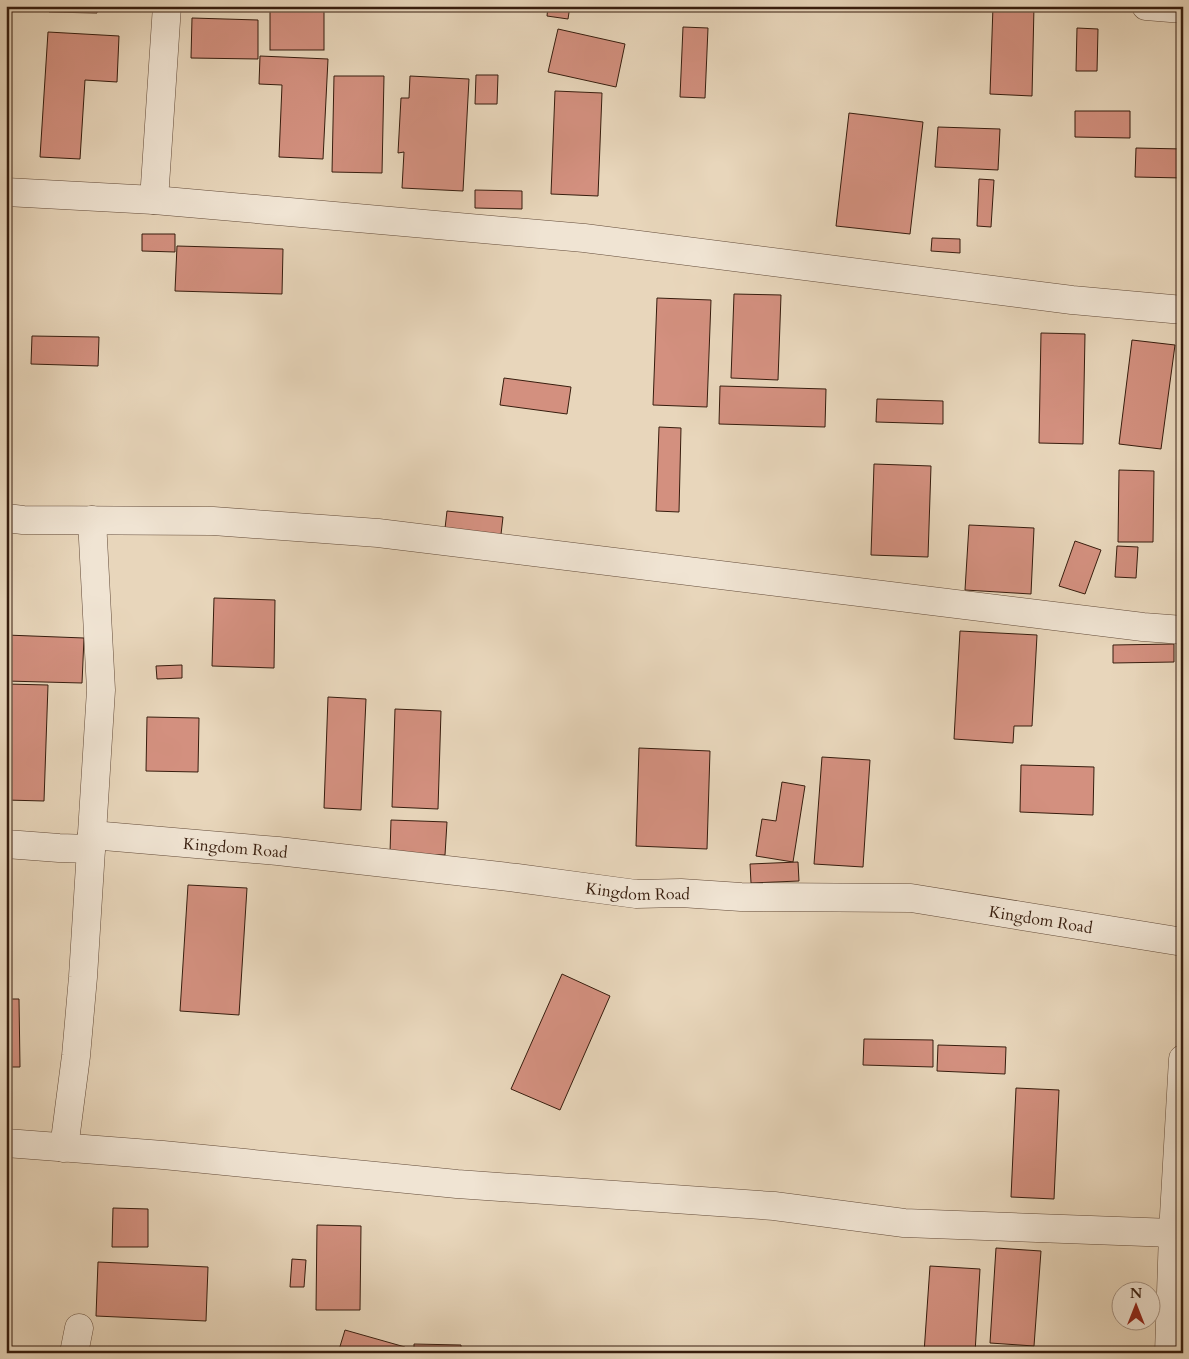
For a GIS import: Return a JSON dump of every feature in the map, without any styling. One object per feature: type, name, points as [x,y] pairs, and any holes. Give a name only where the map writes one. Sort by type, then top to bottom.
[{"type":"street","points":[[154,200],[167,6]]},
{"type":"street","points":[[1146,6],[1183,9]]},
{"type":"street","points":[[6,192],[154,200],[584,238],[1072,300],[1183,310]]},
{"type":"street","points":[[6,518],[213,521],[378,533],[1143,627],[1183,630]]},
{"type":"street","points":[[64,1148],[79,1021],[100,690],[92,520]]},
{"type":"street","name":"Kingdom Road","points":[[6,844],[59,848],[91,842],[278,851],[517,878],[636,894],[681,893],[742,897],[911,898],[1183,942]]},
{"type":"street","points":[[1169,1353],[1173,1233],[1183,1059]]},
{"type":"street","points":[[6,1143],[163,1155],[457,1184],[774,1206],[904,1223],[1173,1233]]},
{"type":"building","points":[[49,6],[97,6],[97,13],[49,12]]},
{"type":"building","points":[[204,6],[257,6],[257,11],[204,8]]},
{"type":"building","points":[[270,6],[324,6],[324,50],[270,50]]},
{"type":"building","points":[[548,6],[570,6],[568,19],[547,16]]},
{"type":"building","points":[[993,6],[1034,6],[1032,96],[990,94]]},
{"type":"building","points":[[192,18],[258,20],[258,59],[191,58]]},
{"type":"building","points":[[683,27],[708,28],[705,98],[680,97]]},
{"type":"building","points":[[1077,28],[1098,29],[1097,71],[1076,71]]},
{"type":"building","points":[[558,29],[625,44],[616,87],[548,72]]},
{"type":"building","points":[[48,32],[119,36],[117,82],[85,80],[80,159],[40,157]]},
{"type":"building","points":[[260,56],[328,59],[323,159],[279,157],[282,85],[259,84]]},
{"type":"building","points":[[476,75],[498,75],[497,104],[475,104]]},
{"type":"building","points":[[334,76],[384,76],[382,173],[332,172]]},
{"type":"building","points":[[410,76],[469,79],[463,191],[402,188],[404,152],[398,153],[401,98],[409,98]]},
{"type":"building","points":[[555,91],[602,93],[598,196],[551,194]]},
{"type":"building","points":[[1075,111],[1130,111],[1130,138],[1075,137]]},
{"type":"building","points":[[849,113],[923,122],[910,234],[836,226]]},
{"type":"building","points":[[938,127],[1000,129],[998,170],[935,167]]},
{"type":"building","points":[[1136,148],[1183,149],[1183,178],[1135,177]]},
{"type":"building","points":[[979,179],[994,180],[991,227],[977,226]]},
{"type":"building","points":[[475,190],[522,191],[522,209],[475,208]]},
{"type":"building","points":[[142,234],[175,234],[175,252],[142,251]]},
{"type":"building","points":[[932,238],[960,239],[960,253],[931,251]]},
{"type":"building","points":[[177,246],[283,249],[282,294],[175,291]]},
{"type":"building","points":[[734,294],[781,295],[778,380],[731,378]]},
{"type":"building","points":[[657,298],[711,300],[707,407],[653,405]]},
{"type":"building","points":[[1041,333],[1085,334],[1083,444],[1039,443]]},
{"type":"building","points":[[32,336],[99,337],[98,366],[31,364]]},
{"type":"building","points":[[1132,340],[1175,345],[1161,449],[1119,444]]},
{"type":"building","points":[[504,378],[571,387],[567,414],[500,405]]},
{"type":"building","points":[[720,386],[826,389],[825,427],[719,424]]},
{"type":"building","points":[[877,399],[943,401],[943,424],[876,422]]},
{"type":"building","points":[[659,427],[681,428],[679,512],[656,511]]},
{"type":"building","points":[[874,464],[931,466],[928,557],[871,555]]},
{"type":"building","points":[[1119,470],[1154,471],[1153,542],[1118,542]]},
{"type":"building","points":[[447,511],[503,517],[500,543],[444,537]]},
{"type":"building","points":[[969,525],[1034,528],[1031,594],[965,590]]},
{"type":"building","points":[[1075,541],[1101,550],[1085,594],[1059,586]]},
{"type":"building","points":[[1117,546],[1138,547],[1136,578],[1115,577]]},
{"type":"building","points":[[214,598],[275,600],[274,668],[212,666]]},
{"type":"building","points":[[960,631],[1037,635],[1032,726],[1014,726],[1013,743],[954,739]]},
{"type":"building","points":[[6,635],[84,638],[82,683],[6,681]]},
{"type":"building","points":[[1174,644],[1174,662],[1113,663],[1113,645]]},
{"type":"building","points":[[182,665],[182,678],[157,679],[156,666]]},
{"type":"building","points":[[6,684],[48,685],[44,801],[6,800]]},
{"type":"building","points":[[328,697],[366,699],[361,810],[324,808]]},
{"type":"building","points":[[395,709],[441,711],[438,809],[392,807]]},
{"type":"building","points":[[147,717],[199,718],[198,772],[146,771]]},
{"type":"building","points":[[639,748],[710,751],[707,849],[636,846]]},
{"type":"building","points":[[822,757],[870,760],[863,867],[814,864]]},
{"type":"building","points":[[1021,765],[1094,767],[1093,815],[1020,812]]},
{"type":"building","points":[[782,782],[805,786],[793,862],[756,856],[762,819],[776,821]]},
{"type":"building","points":[[391,820],[447,822],[445,855],[390,853]]},
{"type":"building","points":[[798,862],[799,881],[751,883],[750,864]]},
{"type":"building","points":[[188,885],[247,888],[239,1015],[180,1011]]},
{"type":"building","points":[[562,974],[610,996],[560,1110],[511,1089]]},
{"type":"building","points":[[6,999],[19,999],[20,1067],[6,1067]]},
{"type":"building","points":[[864,1039],[933,1040],[933,1067],[863,1065]]},
{"type":"building","points":[[938,1045],[1006,1047],[1005,1074],[937,1071]]},
{"type":"building","points":[[1016,1088],[1059,1090],[1054,1199],[1011,1197]]},
{"type":"building","points":[[113,1208],[148,1209],[148,1247],[112,1247]]},
{"type":"building","points":[[317,1225],[361,1226],[360,1310],[316,1310]]},
{"type":"building","points":[[996,1248],[1041,1251],[1034,1346],[990,1343]]},
{"type":"building","points":[[292,1259],[306,1260],[304,1287],[290,1287]]},
{"type":"building","points":[[98,1262],[208,1267],[206,1321],[96,1316]]},
{"type":"building","points":[[930,1266],[980,1269],[975,1353],[924,1353]]},
{"type":"building","points":[[345,1330],[405,1347],[403,1353],[338,1353]]},
{"type":"building","points":[[414,1344],[461,1345],[461,1353],[414,1353]]},
{"type":"building","points":[[983,1350],[1054,1353],[983,1353]]}]
